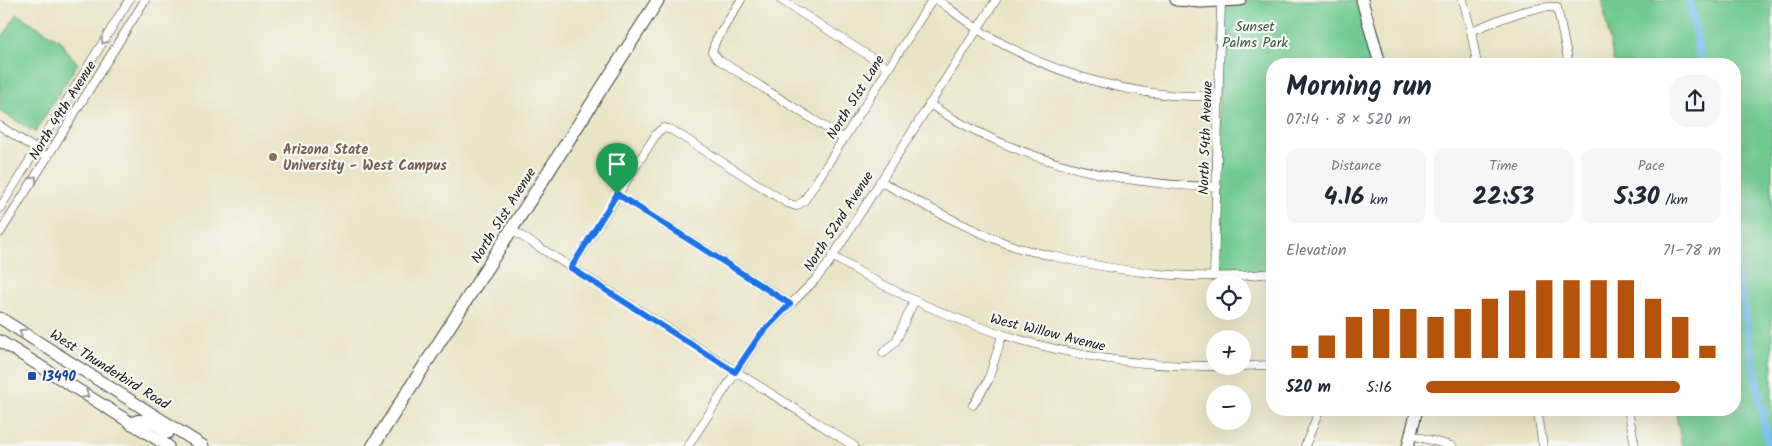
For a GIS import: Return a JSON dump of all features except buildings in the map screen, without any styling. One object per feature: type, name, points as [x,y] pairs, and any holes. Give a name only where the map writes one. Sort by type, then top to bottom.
[{"type":"main road","name":"North 51st Avenue","points":[[373,446],[658,0]]},
{"type":"main road","points":[[1176,0],[1221,2],[1240,0]]},
{"type":"main road","points":[[1362,0],[1378,58]]},
{"type":"main road","name":"West Thunderbird Road","points":[[0,318],[203,446]]},
{"type":"main road","points":[[0,341],[168,446]]},
{"type":"main road","points":[[66,383],[76,366]]},
{"type":"main road","points":[[1410,440],[1416,416]]},
{"type":"main road","points":[[131,424],[138,419],[145,420],[174,437],[186,435]]},
{"type":"street","name":"North 49th Avenue","points":[[0,208],[129,0]]},
{"type":"street","name":"North 49th Avenue","points":[[0,233],[146,0]]},
{"type":"street","points":[[742,0],[716,40],[712,52],[719,60],[844,139]]},
{"type":"street","points":[[782,0],[888,68]]},
{"type":"street","name":"North 51st Lane","points":[[617,194],[657,133],[663,128],[672,130],[788,203],[796,206],[804,200],[932,0]]},
{"type":"street","points":[[938,0],[978,29],[1010,48],[1038,61],[1094,81],[1116,87],[1170,95],[1219,97]]},
{"type":"street","name":"North 52nd Avenue","points":[[688,446],[760,335],[815,280],[832,256],[996,0]]},
{"type":"street","points":[[1463,0],[1476,58]]},
{"type":"street","name":"North 54th Avenue","points":[[1214,275],[1221,2]]},
{"type":"street","points":[[1471,31],[1525,11],[1557,7],[1568,58]]},
{"type":"street","points":[[929,104],[960,123],[1017,150],[1084,171],[1158,184],[1216,187]]},
{"type":"street","points":[[0,126],[48,157]]},
{"type":"street","points":[[880,181],[939,214],[1017,247],[1071,261],[1118,270],[1206,276]]},
{"type":"street","points":[[571,268],[617,194],[790,304]]},
{"type":"street","points":[[512,230],[854,446]]},
{"type":"street","name":"West Willow Avenue","points":[[832,256],[914,302],[1002,336],[1067,352],[1117,361],[1159,365],[1206,366]]},
{"type":"street","points":[[1233,275],[1266,273]]},
{"type":"street","points":[[883,353],[896,341],[914,302]]},
{"type":"street","points":[[973,405],[988,381],[1002,336]]},
{"type":"street","points":[[1251,366],[1266,365]]},
{"type":"street","points":[[1305,446],[1317,416]]},
{"type":"street","points":[[1538,416],[1541,446]]},
{"type":"street","points":[[1629,416],[1635,446]]},
{"type":"street","points":[[1410,440],[1452,446]]},
{"type":"green space","name":"Sunset Palms Park","points":[[1240,0],[1362,0],[1378,58],[1266,58],[1266,273],[1214,275],[1221,2]]},
{"type":"green space","points":[[1602,0],[1772,0],[1772,446],[1682,446],[1676,416],[1741,416],[1741,58],[1613,58]]},
{"type":"green space","points":[[17,14],[62,42],[64,48],[78,63],[35,132],[0,111],[0,41]]},
{"type":"waterway","points":[[1690,0],[1700,58]]},
{"type":"waterway","points":[[1741,292],[1768,446]]},
{"type":"place","name":"Arizona State University - West Campus","points":[[273,157]]},
{"type":"place","name":"13490","points":[[32,376]]},
{"type":"route","points":[[617,194],[790,304],[760,335],[735,372],[571,268],[617,194]]}]
